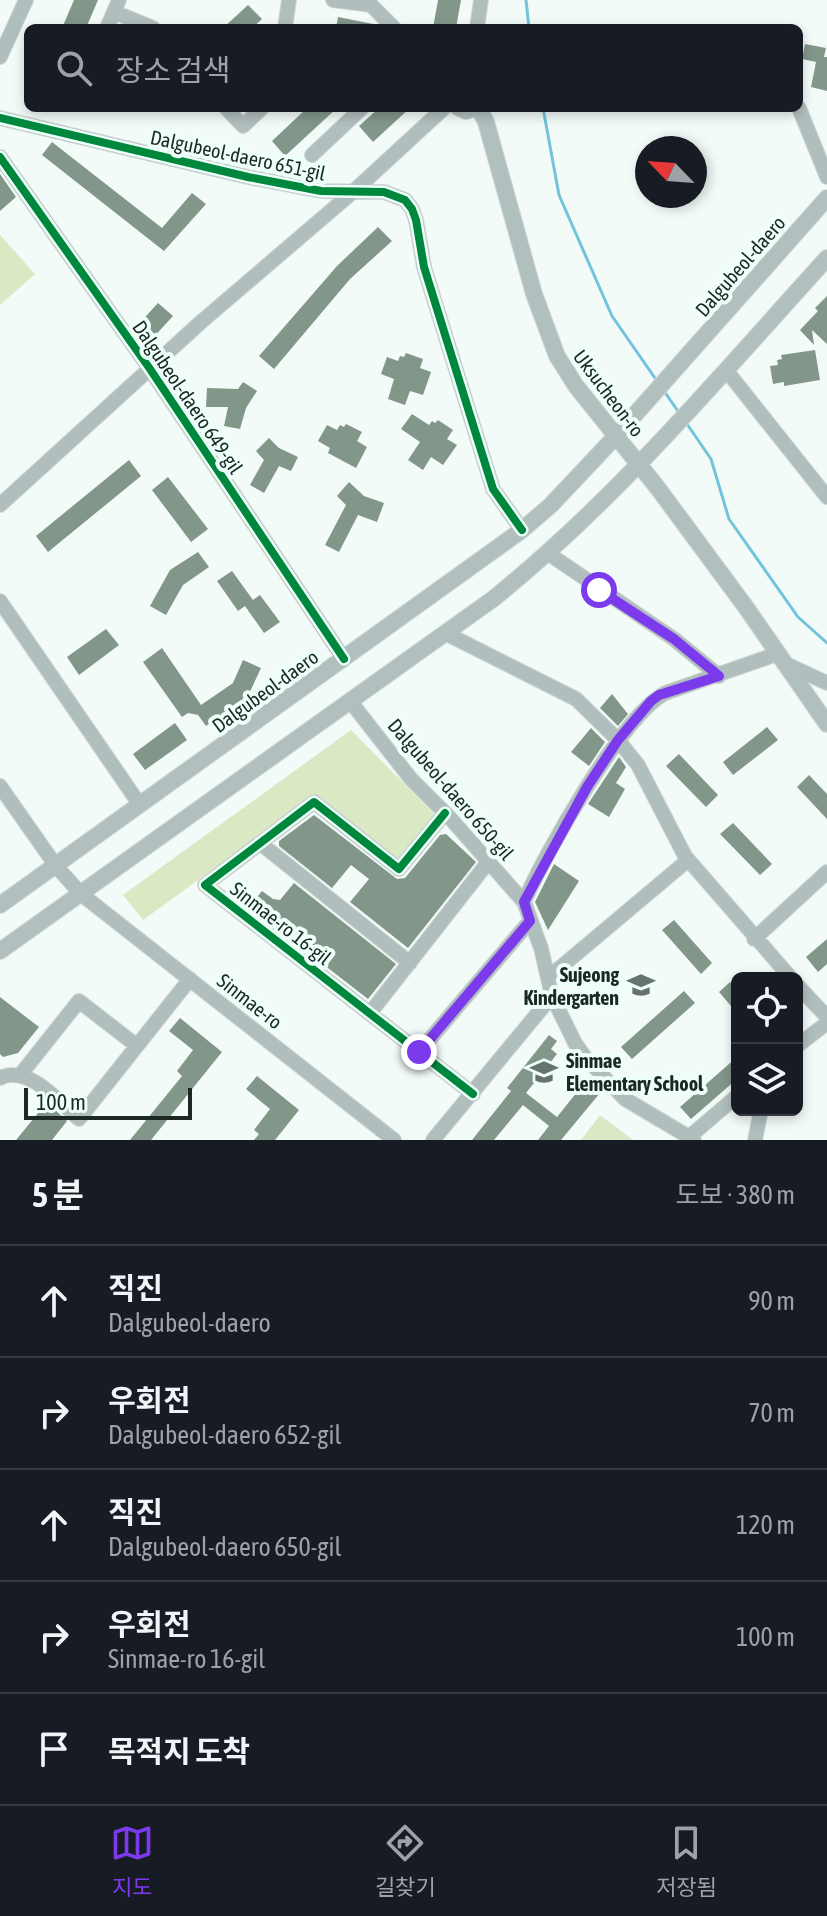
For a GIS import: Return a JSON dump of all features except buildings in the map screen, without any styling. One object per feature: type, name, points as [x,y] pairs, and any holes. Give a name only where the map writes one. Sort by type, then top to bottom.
[{"type":"main road","name":"Uksucheon-ro","points":[[481,112],[549,341],[576,386],[639,464],[827,724]]},
{"type":"main road","name":"Dalgubeol-daero","points":[[0,905],[522,530],[551,505],[616,436],[827,198]]},
{"type":"main road","points":[[0,951],[445,633],[549,554],[639,464],[827,258]]},
{"type":"street","points":[[0,57],[26,0]]},
{"type":"street","points":[[286,24],[289,0]]},
{"type":"street","points":[[333,0],[372,2],[391,24]]},
{"type":"street","points":[[478,24],[481,0]]},
{"type":"street","points":[[117,6],[141,24]]},
{"type":"street","points":[[230,112],[243,126],[258,112]]},
{"type":"street","points":[[312,155],[358,112]]},
{"type":"street","points":[[354,191],[440,112]]},
{"type":"street","points":[[801,112],[827,177]]},
{"type":"street","name":"Dalgubeol-daero 651-gil","points":[[0,118],[248,177],[321,191],[395,194],[412,209],[424,267],[493,489],[522,530]]},
{"type":"street","name":"Dalgubeol-daero 649-gil","points":[[0,157],[150,369],[344,659]]},
{"type":"street","name":"Dalgubeol-daero 649-gil","points":[[150,369],[354,191]]},
{"type":"street","points":[[0,505],[150,369]]},
{"type":"street","points":[[726,370],[827,497]]},
{"type":"street","points":[[549,554],[674,639],[719,676]]},
{"type":"street","points":[[0,601],[140,805]]},
{"type":"street","points":[[445,633],[576,699],[618,740],[638,765],[688,860],[785,972]]},
{"type":"street","name":"Dalgubeol-daero 650-gil","points":[[524,902],[587,787],[618,740],[659,695],[780,659]]},
{"type":"street","name":"Uksucheon-ro","points":[[780,659],[827,683]]},
{"type":"street","name":"Dalgubeol-daero 650-gil","points":[[350,701],[411,779],[524,902],[549,977],[552,996],[575,1043],[625,1099],[692,1139]]},
{"type":"street","name":"Sinmae-ro","points":[[0,786],[56,866],[81,894],[394,1140]]},
{"type":"street","name":"Sinmae-ro 16-gil","points":[[445,813],[399,869],[314,802],[205,885],[473,1094]]},
{"type":"street","points":[[260,843],[410,963]]},
{"type":"street","points":[[549,977],[688,860]]},
{"type":"street","points":[[370,1013],[489,861]]},
{"type":"street","points":[[754,939],[827,872]]},
{"type":"street","points":[[419,1052],[530,921]]},
{"type":"street","points":[[0,1078],[11,1073],[21,1074],[79,1119],[190,979]]},
{"type":"street","points":[[799,1044],[827,1020],[803,992]]},
{"type":"street","points":[[433,1140],[552,996]]},
{"type":"street","points":[[21,1074],[79,1001],[137,1046]]},
{"type":"street","points":[[692,1139],[731,1102]]},
{"type":"street","points":[[755,1140],[760,1116]]},
{"type":"green space","points":[[0,235],[35,274],[0,305]]},
{"type":"green space","points":[[351,730],[434,814],[398,858],[314,796],[143,920],[123,895]]},
{"type":"green space","points":[[600,1115],[633,1140],[581,1140]]},
{"type":"waterway","points":[[526,0],[529,24]]},
{"type":"waterway","points":[[544,112],[559,195],[612,316],[657,381]]},
{"type":"waterway","points":[[664,391],[680,414]]},
{"type":"waterway","points":[[687,424],[711,459],[729,519],[798,617],[827,643]]},
{"type":"cycle path","points":[[0,118],[248,177],[321,191],[384,192],[405,200],[416,220],[424,267],[493,489],[522,530]]},
{"type":"cycle path","points":[[0,157],[150,369],[344,659]]},
{"type":"cycle path","points":[[445,813],[399,869],[314,802],[205,885],[473,1094]]},
{"type":"place","name":"Sujeong Kindergarten","points":[[641,985]]},
{"type":"place","name":"Sinmae Elementary School","points":[[544,1072]]},
{"type":"route","points":[[419,1052],[530,921],[524,902],[532,883],[618,740],[659,695],[719,676],[674,639],[599,590]]}]
